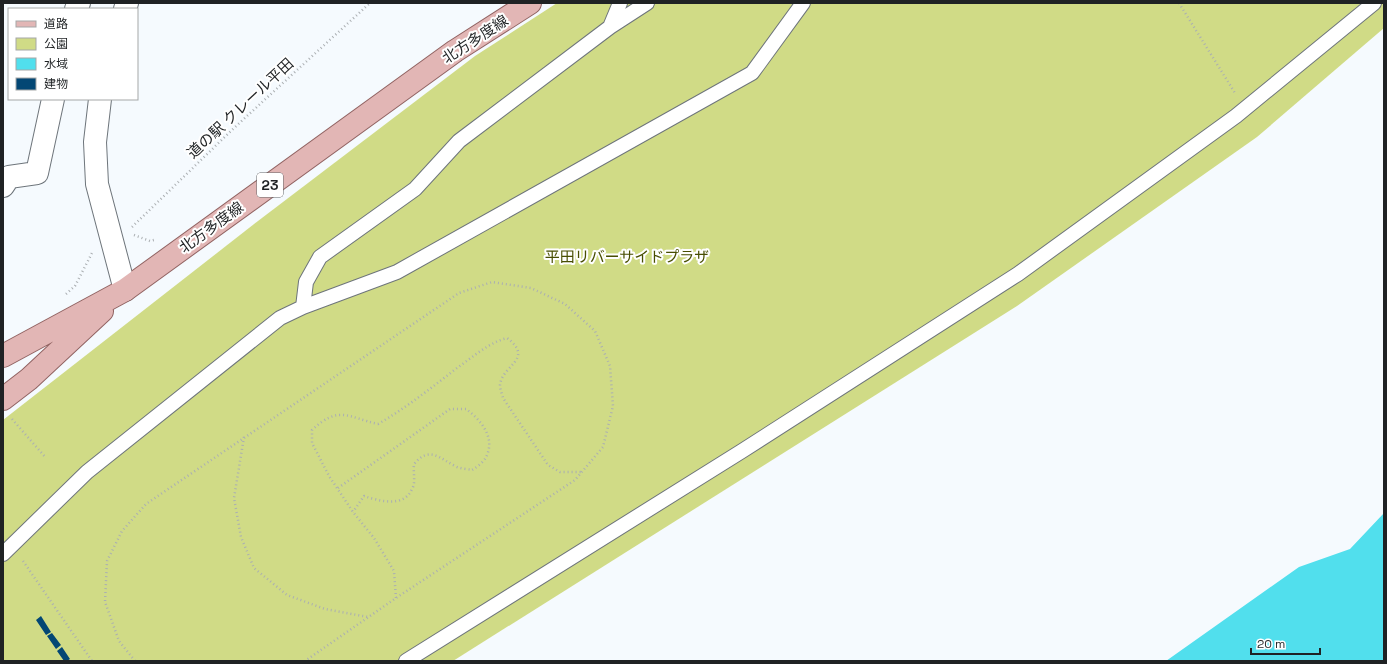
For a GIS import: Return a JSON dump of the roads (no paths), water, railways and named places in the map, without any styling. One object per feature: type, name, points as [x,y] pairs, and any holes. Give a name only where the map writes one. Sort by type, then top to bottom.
[{"type":"main road","name":"北方多度線","points":[[3,356],[125,290],[455,51],[530,3]]},
{"type":"main road","points":[[7,409],[29,379],[125,290]]},
{"type":"street","points":[[3,186],[9,177],[37,173],[53,100]]},
{"type":"street","points":[[100,100],[95,142],[97,184],[125,290]]},
{"type":"lane","points":[[610,27],[620,3]]},
{"type":"lane","points":[[304,307],[306,282],[320,257],[415,189],[459,141],[610,27],[647,3]]},
{"type":"lane","points":[[7,550],[87,472],[280,318],[304,307],[397,272],[752,72],[803,3]]},
{"type":"lane","points":[[406,661],[742,451],[1018,274],[1245,109],[1374,3]]},
{"type":"water","points":[[1384,513],[1384,661],[1166,661],[1299,567],[1350,549]]},
{"type":"park label","name":"平田リバーサイドプラザ","points":[[627,256]]}]
